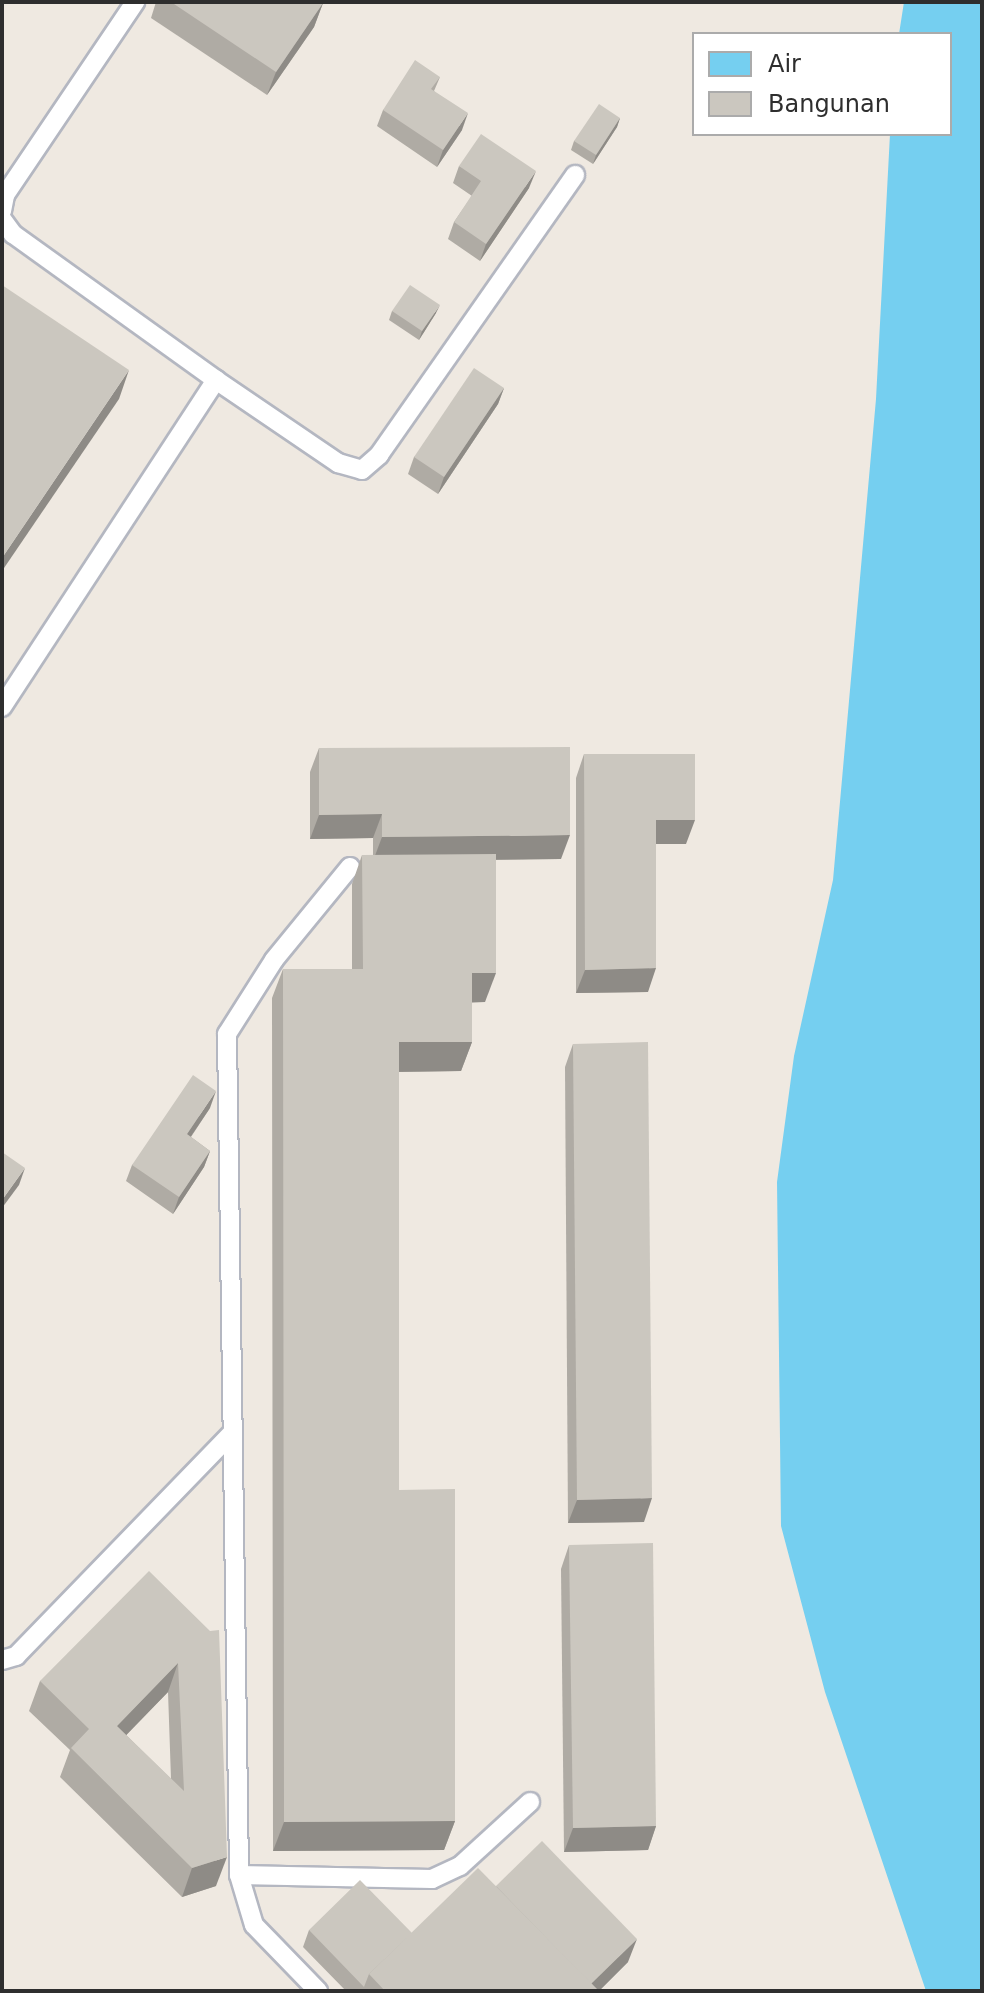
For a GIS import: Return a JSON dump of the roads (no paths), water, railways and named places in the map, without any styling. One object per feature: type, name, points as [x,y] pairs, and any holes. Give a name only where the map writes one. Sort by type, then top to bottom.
[{"type":"lane","points":[[2,211],[5,195],[135,2]]},
{"type":"lane","points":[[2,219],[13,234],[216,380],[338,463],[362,470],[379,455],[575,175]]},
{"type":"lane","points":[[2,707],[216,380]]},
{"type":"lane","points":[[318,1991],[254,1925],[239,1875],[230,1435],[227,1034],[274,960],[350,867]]},
{"type":"lane","points":[[2,1660],[16,1656],[230,1435]]},
{"type":"lane","points":[[239,1875],[432,1879],[460,1866],[530,1802]]},
{"type":"water","points":[[904,2],[982,2],[982,1991],[926,1991],[825,1692],[781,1526],[777,1182],[794,1056],[833,880],[876,399],[890,136],[952,136],[952,32],[899,32]]}]
